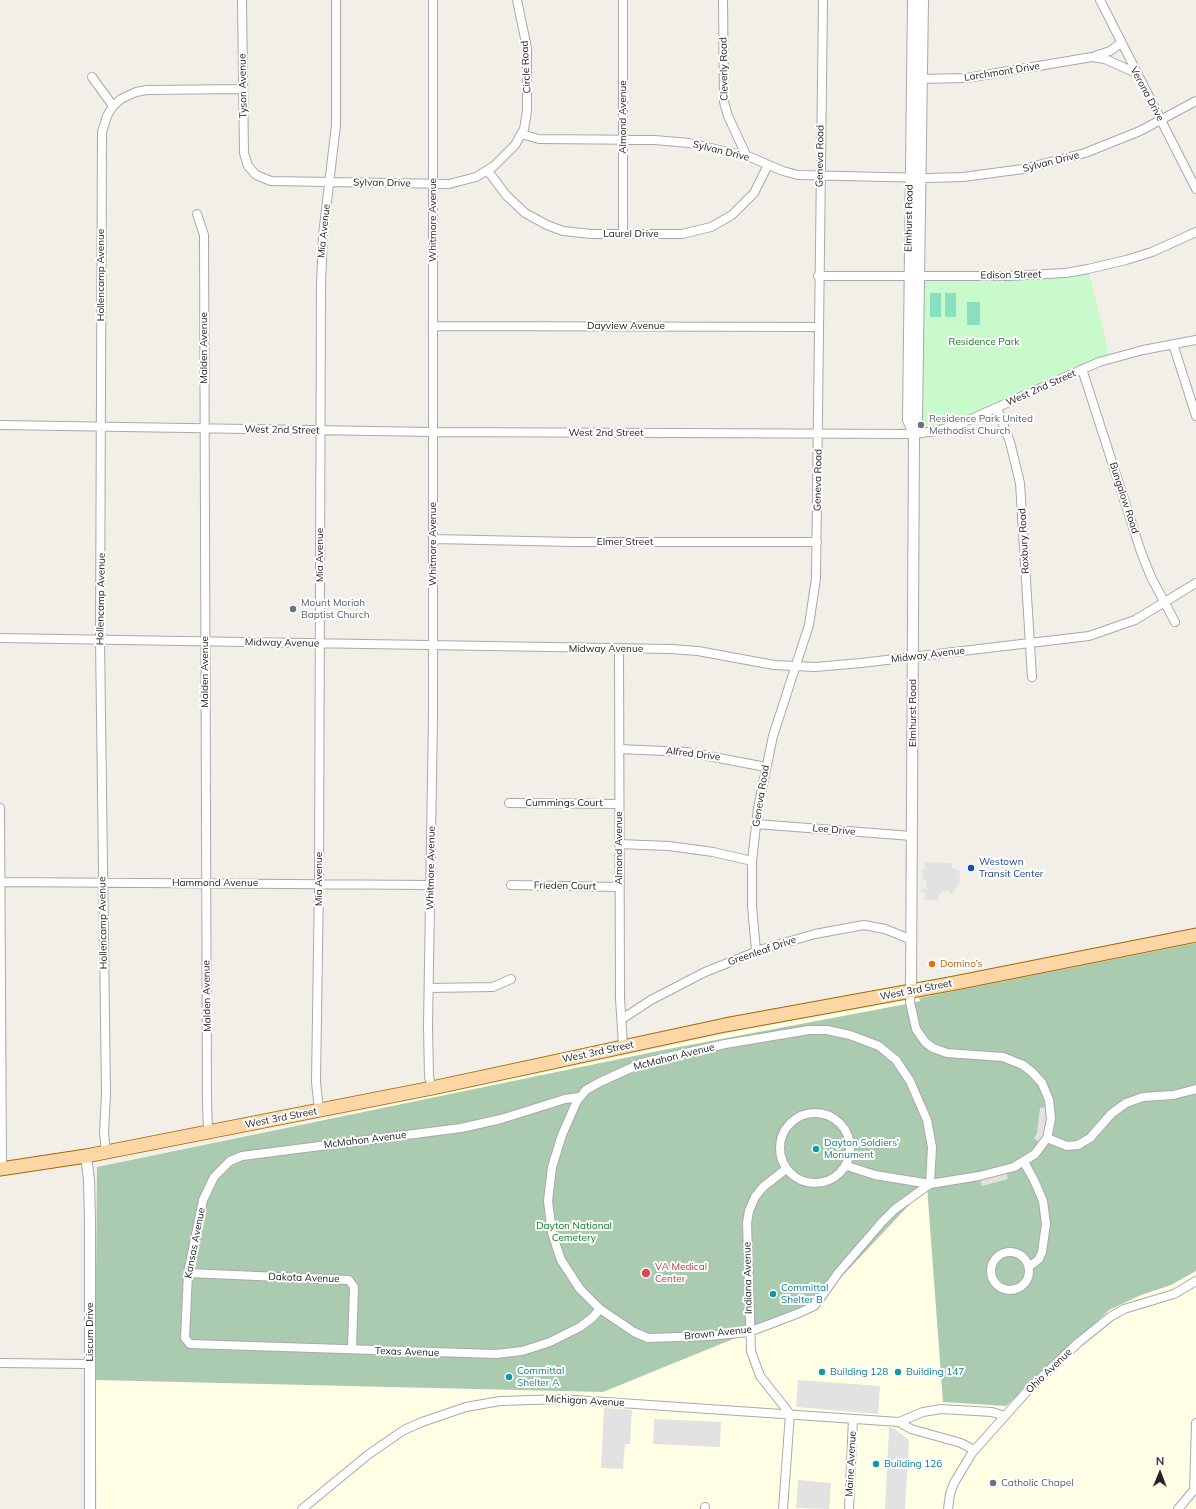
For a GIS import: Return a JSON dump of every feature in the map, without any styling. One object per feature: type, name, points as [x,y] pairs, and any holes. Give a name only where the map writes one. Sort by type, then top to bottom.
[{"type":"main road","name":"West 3rd Street","points":[[1,1169],[86,1156],[432,1088],[725,1025],[911,991],[1196,935]]},
{"type":"street","name":"Tyson Avenue","points":[[242,0],[244,153],[251,171]]},
{"type":"street","name":"Mia Avenue","points":[[319,1110],[316,1082],[319,884],[322,252],[336,125],[336,0]]},
{"type":"street","name":"Whitmore Avenue","points":[[432,1088],[429,1077],[434,539],[433,0]]},
{"type":"street","name":"Circle Road","points":[[517,0],[525,34],[528,64],[527,111],[521,134]]},
{"type":"street","name":"Almond Avenue","points":[[623,0],[623,233]]},
{"type":"street","name":"Cleverly Road","points":[[723,0],[724,102],[728,116],[747,157]]},
{"type":"street","name":"Geneva Road","points":[[756,952],[752,906],[752,861],[756,824],[766,766],[779,717],[796,666],[812,610],[816,578],[818,276],[823,0]]},
{"type":"street","name":"Elmhurst Road","points":[[911,991],[914,434],[917,418],[922,178],[913,0]]},
{"type":"street","name":"Elmhurst Road","points":[[914,434],[908,420],[910,178],[923,0]]},
{"type":"street","name":"Verona Drive","points":[[1100,0],[1196,188]]},
{"type":"street","name":"Larchmont Drive","points":[[917,79],[967,78],[1092,57],[1110,51],[1121,43]]},
{"type":"street","name":"Larchmont Drive","points":[[1092,57],[1105,59],[1136,73]]},
{"type":"street","points":[[92,77],[113,106],[121,99],[136,92],[243,89]]},
{"type":"street","name":"Sylvan Drive","points":[[251,171],[259,178],[267,181],[433,184],[462,182],[488,171],[505,157],[521,134],[539,139],[661,140],[689,143],[747,157],[791,173],[820,176],[922,178],[980,175],[1047,164],[1104,147],[1161,120],[1196,101]]},
{"type":"street","name":"Hollencamp Avenue","points":[[106,1152],[104,1133],[106,1094],[102,882],[100,639],[102,132],[107,116],[113,106]]},
{"type":"street","name":"Laurel Drive","points":[[488,171],[512,202],[525,213],[547,225],[578,234],[682,234],[711,227],[732,215],[744,204],[756,189],[768,165]]},
{"type":"street","name":"Malden Avenue","points":[[197,214],[204,235],[208,1132]]},
{"type":"street","name":"Edison Street","points":[[818,276],[1038,275],[1088,269],[1152,252],[1196,232]]},
{"type":"street","name":"Dayview Avenue","points":[[434,326],[818,327]]},
{"type":"street","name":"West 2nd Street","points":[[0,425],[434,432],[818,435],[914,434],[946,429],[997,408],[1082,369],[1121,355],[1196,340]]},
{"type":"street","points":[[1173,344],[1196,416]]},
{"type":"street","name":"Bungalow Road","points":[[1082,369],[1141,552],[1164,603],[1175,622]]},
{"type":"street","name":"Roxbury Road","points":[[997,408],[1010,442],[1020,482],[1032,677]]},
{"type":"street","name":"Elmer Street","points":[[434,539],[574,542],[817,542]]},
{"type":"street","name":"Midway Avenue","points":[[0,638],[684,650],[774,665],[839,665],[1073,639],[1100,633],[1135,620],[1196,583]]},
{"type":"street","name":"Almond Avenue","points":[[619,649],[620,998],[623,1046]]},
{"type":"street","name":"Alfred Drive","points":[[619,749],[687,752],[766,766]]},
{"type":"street","name":"Cummings Court","points":[[509,803],[619,804]]},
{"type":"street","points":[[0,808],[1,1169]]},
{"type":"street","name":"Lee Drive","points":[[756,824],[912,836]]},
{"type":"street","points":[[619,844],[698,849],[752,861]]},
{"type":"street","name":"Hammond Avenue","points":[[0,882],[430,885]]},
{"type":"street","name":"Frieden Court","points":[[511,885],[619,886]]},
{"type":"street","name":"Greenleaf Drive","points":[[622,1019],[684,982],[756,952],[816,934],[857,926],[884,929],[912,940]]},
{"type":"street","points":[[430,988],[488,988],[503,984],[511,979]]},
{"type":"street","points":[[847,1166],[874,1175],[930,1184],[999,1172],[1024,1162],[1035,1154],[1048,1138],[1051,1119],[1049,1100],[1042,1083],[1032,1072],[1014,1060],[1003,1057],[947,1053],[934,1048],[925,1042],[916,1029],[910,1002],[911,991]]},
{"type":"street","name":"McMahon Avenue","points":[[230,1161],[242,1156],[461,1128],[501,1119],[565,1099],[579,1098],[586,1090],[600,1082],[630,1068],[657,1059],[776,1035],[809,1030],[839,1032],[884,1048],[892,1055],[910,1081],[925,1112],[929,1129],[932,1172],[930,1184]]},
{"type":"street","points":[[1048,1138],[1064,1145],[1078,1145],[1090,1138],[1111,1114],[1126,1103],[1143,1098],[1173,1095],[1196,1089]]},
{"type":"street","name":"Brown Avenue","points":[[579,1098],[562,1135],[552,1167],[549,1190],[549,1213],[555,1243],[566,1268],[580,1289],[600,1309],[634,1332],[648,1338],[709,1336],[749,1332],[788,1318],[814,1306],[843,1267],[882,1222],[895,1209],[930,1184]]},
{"type":"street","points":[[815,1114],[833,1118],[844,1129],[850,1148],[847,1166],[835,1177],[819,1183],[798,1178],[786,1168],[781,1151],[784,1134],[791,1123],[798,1118],[815,1114]]},
{"type":"street","name":"Liscum Drive","points":[[86,1156],[90,1180],[90,1509]]},
{"type":"street","name":"Kansas Avenue","points":[[202,1344],[190,1344],[185,1338],[188,1273],[203,1200],[214,1177],[230,1161]]},
{"type":"street","points":[[1024,1162],[1043,1201],[1046,1220],[1045,1239],[1042,1252],[1039,1258],[1029,1267]]},
{"type":"street","name":"Indiana Avenue","points":[[786,1168],[763,1187],[754,1198],[747,1217],[749,1332],[751,1351],[757,1370],[764,1382],[790,1414]]},
{"type":"street","points":[[1008,1252],[1022,1256],[1029,1267],[1030,1273],[1025,1284],[1016,1290],[1001,1288],[992,1276],[992,1267],[996,1258],[1008,1252]]},
{"type":"street","name":"Dakota Avenue","points":[[188,1273],[350,1280],[354,1287],[352,1349]]},
{"type":"street","name":"Ohio Avenue","points":[[948,1509],[950,1494],[954,1483],[962,1467],[974,1450],[1041,1377],[1079,1342],[1110,1317],[1131,1306],[1174,1294],[1196,1281]]},
{"type":"street","name":"Texas Avenue","points":[[202,1344],[485,1354],[522,1351],[550,1342],[571,1332],[592,1318],[600,1309]]},
{"type":"street","points":[[0,1364],[89,1364]]},
{"type":"street","name":"Michigan Avenue","points":[[302,1509],[369,1454],[404,1430],[446,1413],[487,1402],[522,1399],[562,1399],[899,1422],[923,1412],[941,1409],[992,1412],[1005,1416]]},
{"type":"street","points":[[783,1509],[790,1414]]},
{"type":"street","name":"Maine Avenue","points":[[849,1509],[853,1419]]},
{"type":"street","name":"Michigan Avenue","points":[[899,1422],[911,1429],[960,1442],[974,1450]]},
{"type":"street","points":[[1180,1509],[1194,1490],[1196,1423]]},
{"type":"shaded area","points":[[925,862],[952,863],[952,868],[960,871],[959,884],[952,894],[947,890],[939,894],[939,900],[924,900],[925,893],[921,892],[921,889],[926,888],[926,880],[923,879],[921,870],[925,869]]},
{"type":"shaded area","name":"Dayton National Cemetery","points":[[1196,943],[1196,1509],[97,1509],[95,1380],[97,1167],[745,1030],[919,998]]},
{"type":"shaded area","points":[[1046,1107],[1046,1131],[1040,1143],[1034,1138],[1037,1133],[1040,1108]]},
{"type":"shaded area","points":[[1006,1172],[1008,1179],[982,1186],[980,1180]]},
{"type":"shaded area","points":[[798,1380],[880,1386],[878,1414],[796,1407]]},
{"type":"shaded area","points":[[604,1408],[632,1410],[630,1444],[625,1444],[623,1469],[601,1468]]},
{"type":"shaded area","points":[[654,1419],[721,1422],[720,1447],[653,1444]]},
{"type":"shaded area","points":[[889,1427],[895,1429],[909,1440],[905,1509],[885,1509]]},
{"type":"shaded area","points":[[798,1480],[831,1483],[829,1509],[796,1508]]},
{"type":"green space","name":"Residence Park","points":[[1088,269],[1110,358],[997,408],[914,434],[919,275]]},
{"type":"green space","points":[[930,293],[941,293],[941,317],[930,317]]},
{"type":"green space","points":[[945,293],[956,293],[956,317],[945,317]]},
{"type":"green space","points":[[967,302],[980,302],[980,325],[967,325]]},
{"type":"green space","name":"Dayton National Cemetery","points":[[1196,943],[1196,1271],[1171,1285],[1141,1295],[1109,1310],[1006,1406],[943,1402],[927,1186],[814,1306],[603,1392],[95,1380],[97,1167],[663,1050],[901,1005],[920,1001],[919,998]]},
{"type":"place","name":"Residence Park United Methodist Church","points":[[921,425]]},
{"type":"place","name":"Mount Moriah Baptist Church","points":[[293,609]]},
{"type":"place","name":"Westown Transit Center","points":[[971,868]]},
{"type":"place","name":"Domino’s","points":[[932,964]]},
{"type":"place","name":"Dayton Soldiers’ Monument","points":[[816,1149]]},
{"type":"place","name":"VA Medical Center","points":[[646,1273]]},
{"type":"place","name":"Committal Shelter B","points":[[773,1294]]},
{"type":"place","name":"Building 128","points":[[822,1372]]},
{"type":"place","name":"Building 147","points":[[898,1372]]},
{"type":"place","name":"Committal Shelter A","points":[[509,1377]]},
{"type":"place","name":"Building 126","points":[[876,1464]]},
{"type":"place","name":"Catholic Chapel","points":[[993,1483]]}]
